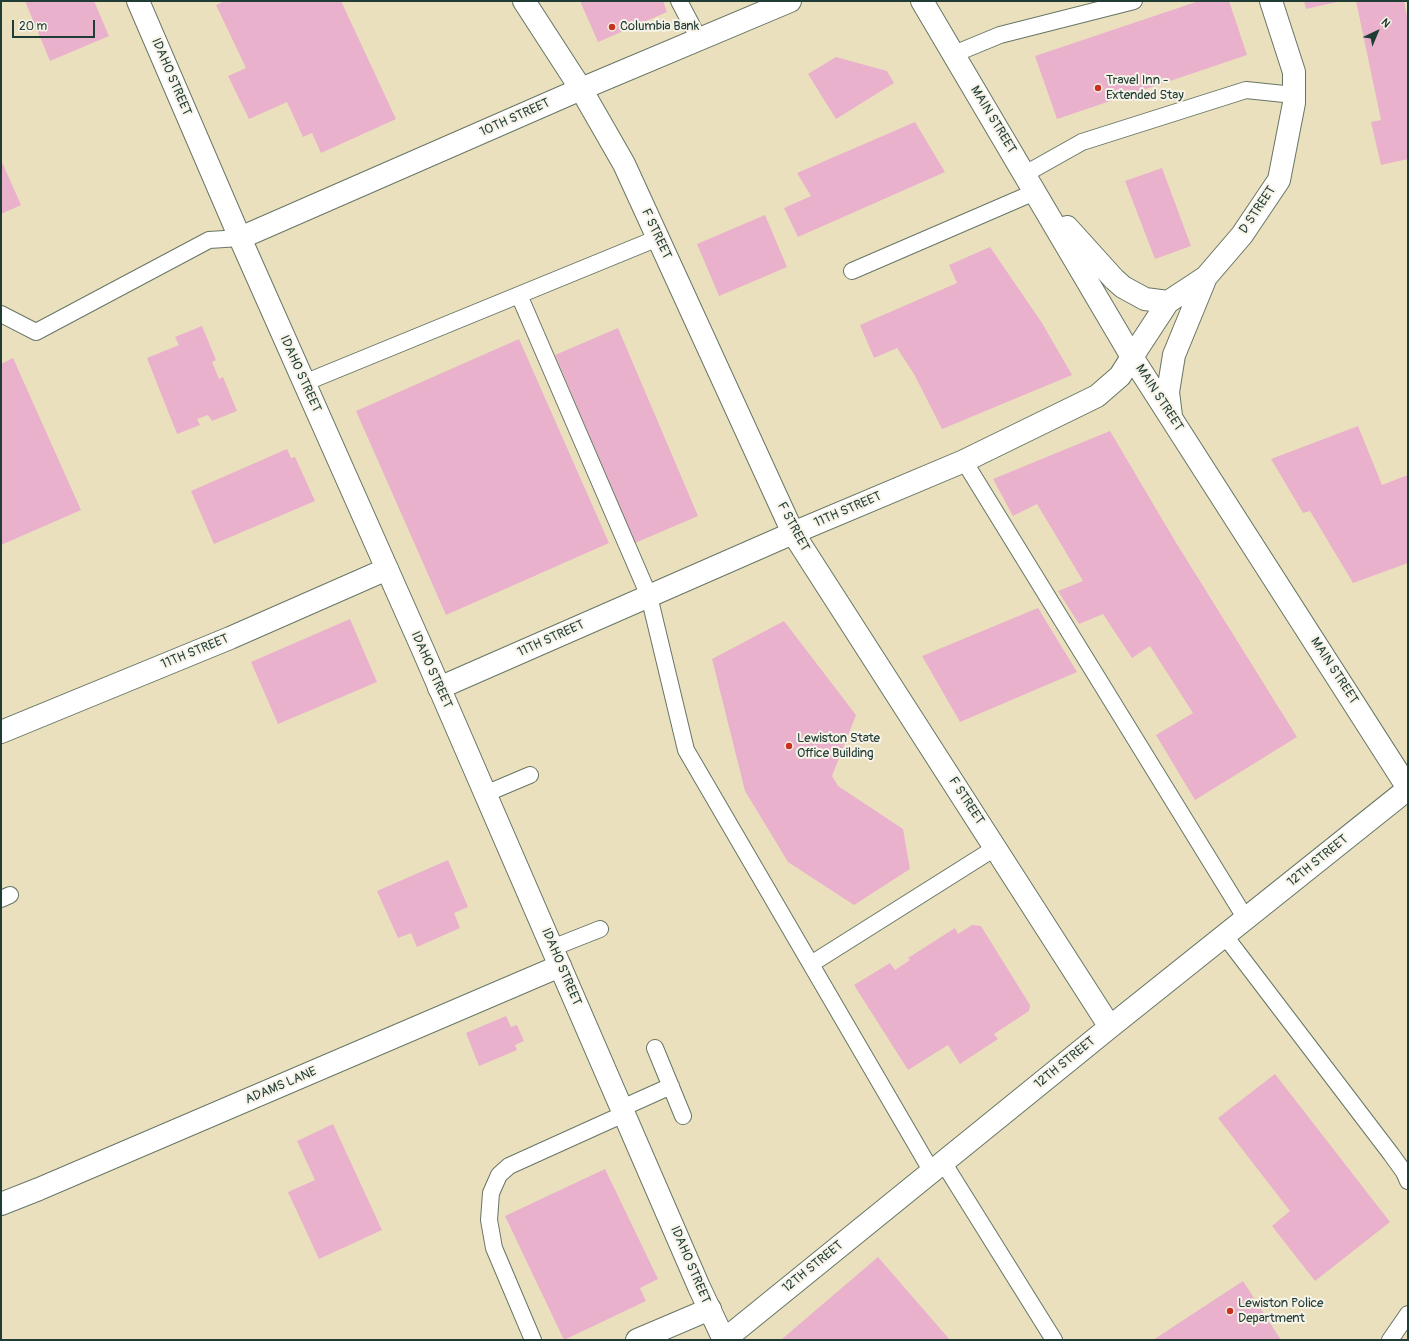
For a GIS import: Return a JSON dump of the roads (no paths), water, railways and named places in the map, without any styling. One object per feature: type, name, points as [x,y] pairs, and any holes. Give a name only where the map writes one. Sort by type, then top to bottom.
[{"type":"street","name":"IDAHO STREET","points":[[138,1],[240,238],[387,569],[724,1340]]},
{"type":"street","name":"F STREET","points":[[524,1],[581,89],[624,164],[793,533],[1110,1027]]},
{"type":"street","name":"10TH STREET","points":[[240,238],[581,89],[790,1]]},
{"type":"street","name":"MAIN STREET","points":[[922,1],[1132,357],[1408,789]]},
{"type":"street","name":"D STREET","points":[[1132,357],[1168,302],[1206,277],[1242,235],[1279,180],[1294,103],[1294,72],[1271,1]]},
{"type":"street","points":[[1030,183],[1114,279],[1123,287],[1145,299],[1168,302]]},
{"type":"street","points":[[1171,417],[1168,392],[1174,355],[1206,277]]},
{"type":"street","name":"11TH STREET","points":[[439,688],[793,533],[964,461],[1097,396],[1120,376],[1132,357]]},
{"type":"street","name":"11TH STREET","points":[[1,732],[230,638],[387,569]]},
{"type":"street","name":"12TH STREET","points":[[724,1340],[1110,1027],[1408,789]]},
{"type":"street","name":"ADAMS LANE","points":[[1,1204],[46,1186],[556,957]]},
{"type":"street","points":[[637,1340],[710,1309]]},
{"type":"lane","points":[[679,1],[699,39]]},
{"type":"lane","points":[[954,54],[1000,35],[1134,1]]},
{"type":"lane","points":[[852,271],[1030,183],[1082,142],[1246,90],[1294,95]]},
{"type":"lane","points":[[1,314],[36,332],[209,240],[240,238]]},
{"type":"lane","points":[[304,383],[658,238]]},
{"type":"lane","points":[[518,295],[649,596],[686,750],[811,964],[937,1167],[1054,1340]]},
{"type":"lane","points":[[964,461],[1246,919]]},
{"type":"lane","points":[[485,794],[530,775]]},
{"type":"lane","points":[[811,964],[995,848]]},
{"type":"lane","points":[[556,957],[600,929]]},
{"type":"lane","points":[[1225,936],[1391,1154],[1404,1172],[1408,1181]]},
{"type":"lane","points":[[654,1048],[683,1116]]},
{"type":"lane","points":[[533,1340],[494,1248],[489,1220],[491,1193],[499,1175],[509,1166],[671,1086]]},
{"type":"lane","points":[[1390,1340],[1408,1314]]},
{"type":"place","name":"Columbia Bank","points":[[612,27]]},
{"type":"place","name":"Travel Inn - Extended Stay","points":[[1098,88]]},
{"type":"place","name":"Lewiston State Office Building","points":[[789,746]]},
{"type":"place","name":"Lewiston Police Department","points":[[1230,1311]]}]
